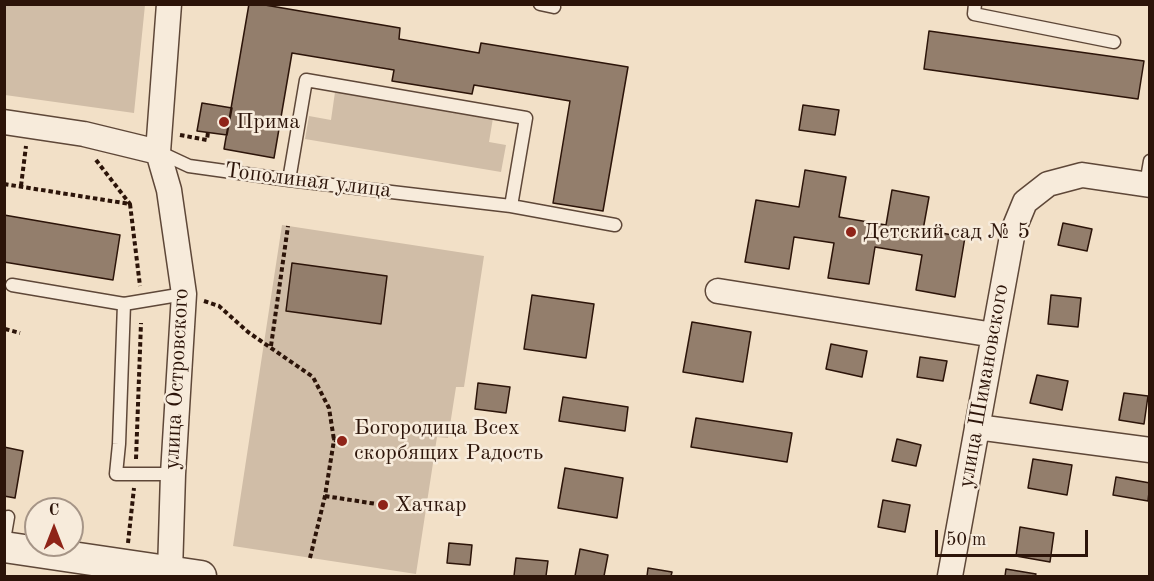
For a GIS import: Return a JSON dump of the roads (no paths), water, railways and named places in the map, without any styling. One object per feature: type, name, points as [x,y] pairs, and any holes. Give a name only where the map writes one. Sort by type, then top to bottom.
[{"type":"street","name":"улица Островского","points":[[169,4],[158,152],[169,190],[184,294],[173,474],[170,574]]},
{"type":"street","name":"Тополиная улица","points":[[4,122],[84,135],[158,152]]},
{"type":"street","name":"улица Шимановского","points":[[950,576],[1013,231],[1025,202],[1048,184],[1082,175],[1148,177]]},
{"type":"street","points":[[718,291],[994,335]]},
{"type":"street","points":[[977,427],[1149,450]]},
{"type":"street","points":[[4,547],[170,574],[201,576]]},
{"type":"lane","points":[[540,4],[554,7]]},
{"type":"lane","points":[[975,4],[974,14],[1114,42]]},
{"type":"lane","points":[[289,180],[306,80],[526,118],[511,206]]},
{"type":"lane","name":"Тополиная улица","points":[[158,152],[189,166],[511,206],[615,225]]},
{"type":"lane","points":[[12,285],[124,304],[184,294]]},
{"type":"lane","points":[[124,304],[116,474],[173,474]]},
{"type":"lane","points":[[4,540],[8,517]]},
{"type":"place","name":"Прима","points":[[224,122]]},
{"type":"place","name":"Детский сад № 5","points":[[851,232]]},
{"type":"place","name":"Богородица Всех скорбящих Радость","points":[[342,441]]},
{"type":"place","name":"Хачкар","points":[[383,505]]}]
